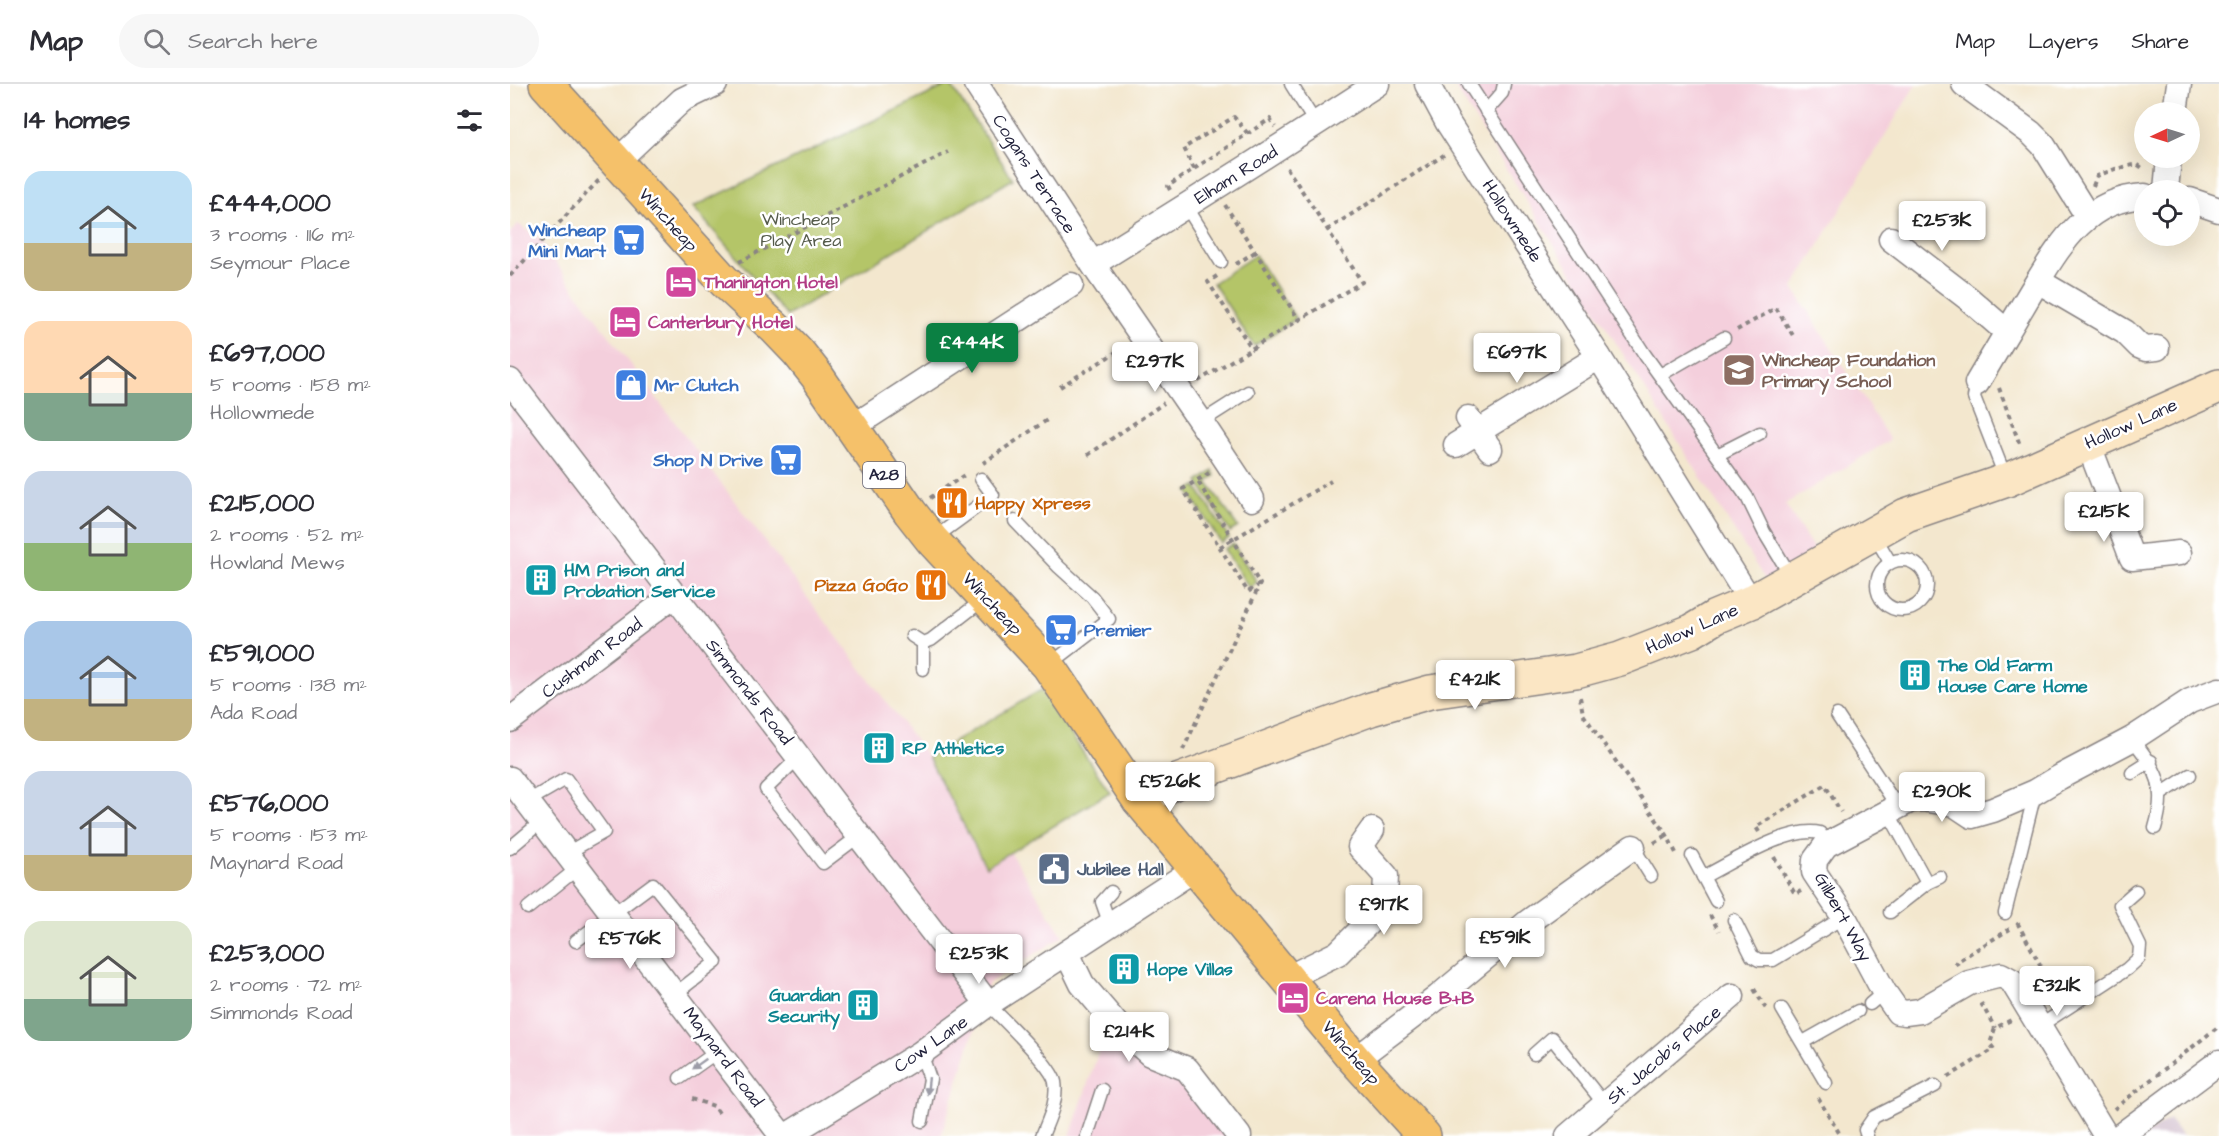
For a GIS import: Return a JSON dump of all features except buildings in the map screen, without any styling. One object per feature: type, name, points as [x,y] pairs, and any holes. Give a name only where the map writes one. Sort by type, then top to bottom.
[{"type":"highway","name":"Wincheap","points":[[546,84],[724,281],[798,352],[932,540],[1048,665],[1139,800],[1355,1060],[1424,1136]]},
{"type":"street","points":[[616,162],[682,100],[715,84]]},
{"type":"street","name":"Cogans Terrace","points":[[976,84],[1093,264],[1252,499]]},
{"type":"street","name":"Elham Road","points":[[1093,264],[1377,84]]},
{"type":"street","name":"Hollowmede","points":[[1427,84],[1448,123],[1599,357],[1751,602]]},
{"type":"street","points":[[1964,84],[2031,133],[2043,145],[2088,217]]},
{"type":"street","points":[[2176,102],[2179,84]]},
{"type":"street","points":[[1983,373],[2048,262],[2068,235],[2088,217],[2109,205],[2134,197]]},
{"type":"street","points":[[2200,203],[2219,210]]},
{"type":"street","points":[[1891,239],[1969,299],[2007,332]]},
{"type":"street","points":[[2038,281],[2126,332],[2139,346],[2146,349],[2157,348]]},
{"type":"street","points":[[851,428],[1071,285]]},
{"type":"street","points":[[1456,446],[1599,357]]},
{"type":"street","name":"Simmonds Road","points":[[510,381],[988,1004]]},
{"type":"street","name":"Hollow Lane","points":[[1139,800],[1180,780],[1371,709],[1430,692],[1576,671],[1620,659],[1692,631],[1715,617],[1751,602],[1906,515],[2007,480],[2088,442],[2219,386]]},
{"type":"street","points":[[2088,442],[2132,558],[2179,553]]},
{"type":"street","name":"Cushman Road","points":[[510,720],[674,595]]},
{"type":"street","name":"Gilbert Way","points":[[2102,1129],[2012,981],[2001,975],[1969,983],[1920,1011],[1905,1013],[1877,998],[1844,917],[1814,872],[1815,860],[1826,845],[1911,800],[1922,799],[1954,804],[1972,816],[1993,810],[2035,792],[2132,739],[2190,700],[2219,690]]},
{"type":"street","name":"Maynard Road","points":[[510,779],[784,1136]]},
{"type":"street","points":[[1287,978],[1338,952],[1371,920],[1385,897],[1386,876],[1360,847],[1372,830]]},
{"type":"street","points":[[1355,1060],[1438,997],[1528,922],[1633,848]]},
{"type":"street","name":"Cow Lane","points":[[784,1136],[921,1053],[988,1004],[1195,869]]},
{"type":"street","points":[[1067,953],[1083,984],[1118,1026],[1150,1054],[1187,1069],[1239,1136]]},
{"type":"street","name":"St. Jacob's Place","points":[[1568,1136],[1742,991]]},
{"type":"street","points":[[2120,1136],[2219,1062]]},
{"type":"lane","points":[[1291,84],[1316,124]]},
{"type":"lane","points":[[1469,84],[1660,375],[1718,454],[1746,497],[1793,579]]},
{"type":"lane","points":[[1486,111],[1502,93],[1504,84]]},
{"type":"lane","points":[[1186,206],[1221,262]]},
{"type":"lane","points":[[1660,375],[1724,338]]},
{"type":"lane","points":[[1983,373],[1974,397],[2007,480]]},
{"type":"lane","points":[[1202,422],[1248,392]]},
{"type":"lane","points":[[1718,454],[1760,433]]},
{"type":"lane","points":[[932,540],[993,495],[981,479]]},
{"type":"lane","points":[[1015,521],[1059,567],[1092,597],[1109,619],[1048,665]]},
{"type":"lane","points":[[1873,534],[1890,562]]},
{"type":"lane","points":[[1906,560],[1914,562],[1925,574],[1927,582],[1924,598],[1911,609],[1903,610],[1887,605],[1877,591],[1878,574],[1890,562],[1906,560]]},
{"type":"lane","points":[[923,643],[932,640],[986,598]]},
{"type":"lane","points":[[912,636],[923,643]]},
{"type":"lane","points":[[923,643],[923,669]]},
{"type":"lane","points":[[1837,715],[1893,809],[1927,883]]},
{"type":"lane","points":[[2132,739],[2151,762],[2161,794],[2161,809],[2155,828]]},
{"type":"lane","points":[[799,757],[766,789],[823,863],[859,836]]},
{"type":"lane","points":[[2132,773],[2151,762]]},
{"type":"lane","points":[[2161,794],[2190,775]]},
{"type":"lane","points":[[528,801],[566,778],[604,832],[528,908]]},
{"type":"lane","points":[[2005,913],[2035,792]]},
{"type":"lane","points":[[510,848],[543,821]]},
{"type":"lane","points":[[1703,877],[1791,834],[1811,830],[1820,833],[1826,845]]},
{"type":"lane","points":[[1633,848],[1651,876]]},
{"type":"lane","points":[[1692,856],[1703,877],[1711,904]]},
{"type":"lane","points":[[1890,912],[1927,883],[1940,877]]},
{"type":"lane","points":[[576,941],[653,884],[717,962],[675,994]]},
{"type":"lane","points":[[2034,1018],[2127,969],[2139,958],[2140,946],[2120,905],[2136,891]]},
{"type":"lane","points":[[1110,925],[1102,903],[1111,892]]},
{"type":"lane","points":[[1734,920],[1752,956],[1759,960],[1773,960],[1844,917]]},
{"type":"lane","points":[[988,1004],[1023,1038],[1055,1079],[1055,1099],[1042,1136]]},
{"type":"lane","points":[[1782,1009],[1826,1083]]},
{"type":"lane","points":[[1803,1042],[1858,1011]]},
{"type":"lane","points":[[1534,1054],[1552,1038],[1605,1105]]},
{"type":"lane","points":[[680,1077],[718,1051]]},
{"type":"lane","points":[[921,1053],[930,1079],[922,1121]]},
{"type":"lane","points":[[1866,1136],[1865,1130],[1874,1117],[1935,1086]]},
{"type":"lane","points":[[1087,1136],[1102,1090]]},
{"type":"path","points":[[1194,169],[1184,148],[1234,117],[1248,134]]},
{"type":"path","points":[[1327,230],[1462,144]]},
{"type":"path","points":[[1088,455],[1180,392],[1253,350],[1362,282],[1276,150]]},
{"type":"path","points":[[724,281],[740,261],[948,152]]},
{"type":"path","points":[[510,276],[616,162]]},
{"type":"path","points":[[1214,187],[1299,320]]},
{"type":"path","points":[[1253,350],[1208,282],[1255,252]]},
{"type":"path","points":[[1724,338],[1776,308],[1794,337]]},
{"type":"path","points":[[1060,387],[1142,336]]},
{"type":"path","points":[[1983,373],[2022,452]]},
{"type":"path","points":[[1228,461],[1183,489],[1248,592],[1260,584]]},
{"type":"path","points":[[1197,480],[1260,584]]},
{"type":"path","points":[[1220,547],[1266,522],[1331,481]]},
{"type":"path","points":[[1180,780],[1181,756],[1260,584]]},
{"type":"path","points":[[1583,714],[1667,836],[1678,856]]},
{"type":"path","points":[[1711,904],[1723,938]]},
{"type":"path","points":[[1935,1086],[1994,1049],[1990,1044],[1995,1028],[1969,983]]},
{"type":"path","points":[[1742,991],[1769,1015]]},
{"type":"path","points":[[1995,1028],[2034,1018]]},
{"type":"path","points":[[2102,1129],[2219,1026]]},
{"type":"path","points":[[1817,1096],[1840,1136]]},
{"type":"path","points":[[692,1099],[714,1106],[719,1113]]},
{"type":"shaded area","name":"Wincheap Foundation Primary School","points":[[1453,84],[1916,84],[1793,288],[1890,440],[1785,504],[1815,551],[1766,581]]},
{"type":"shaded area","points":[[518,224],[540,239],[577,293],[928,757],[985,866],[1010,852],[1063,936],[989,983],[941,1136],[510,1136],[510,233]]},
{"type":"shaded area","points":[[1106,1030],[1143,1061],[1183,1075],[1229,1136],[1070,1136]]},
{"type":"shaded area","points":[[2169,1119],[2182,1136],[2144,1136]]},
{"type":"green space","name":"Wincheap Play Area","points":[[950,84],[1013,179],[787,316],[693,207]]},
{"type":"green space","points":[[1255,255],[1296,319],[1254,346],[1213,283]]},
{"type":"green space","points":[[1213,471],[1215,476],[1207,482],[1238,527],[1230,532],[1198,482]]},
{"type":"green space","points":[[1196,486],[1229,538],[1221,543],[1188,491]]},
{"type":"green space","points":[[1233,544],[1257,582],[1249,588],[1224,549]]},
{"type":"green space","points":[[1041,690],[1110,792],[986,867],[928,757]]},
{"type":"place","name":"Wincheap Mini Mart","points":[[629,240]]},
{"type":"place","name":"Thanington Hotel","points":[[681,282]]},
{"type":"place","name":"Canterbury Hotel","points":[[625,322]]},
{"type":"place","name":"Wincheap Foundation Primary School","points":[[1739,370]]},
{"type":"place","name":"Mr Clutch","points":[[631,385]]},
{"type":"place","name":"Shop N Drive","points":[[786,460]]},
{"type":"place","name":"Happy Xpress","points":[[952,503]]},
{"type":"place","name":"HM Prison and Probation Service","points":[[541,580]]},
{"type":"place","name":"Pizza GoGo","points":[[931,585]]},
{"type":"place","name":"Premier","points":[[1061,630]]},
{"type":"place","name":"The Old Farm House Care Home","points":[[1915,675]]},
{"type":"place","name":"RP Athletics","points":[[879,748]]},
{"type":"place","name":"Jubilee Hall","points":[[1054,869]]},
{"type":"place","name":"Hope Villas","points":[[1124,969]]},
{"type":"place","name":"Carena House B+B","points":[[1293,998]]},
{"type":"place","name":"Guardian Security","points":[[863,1005]]}]
